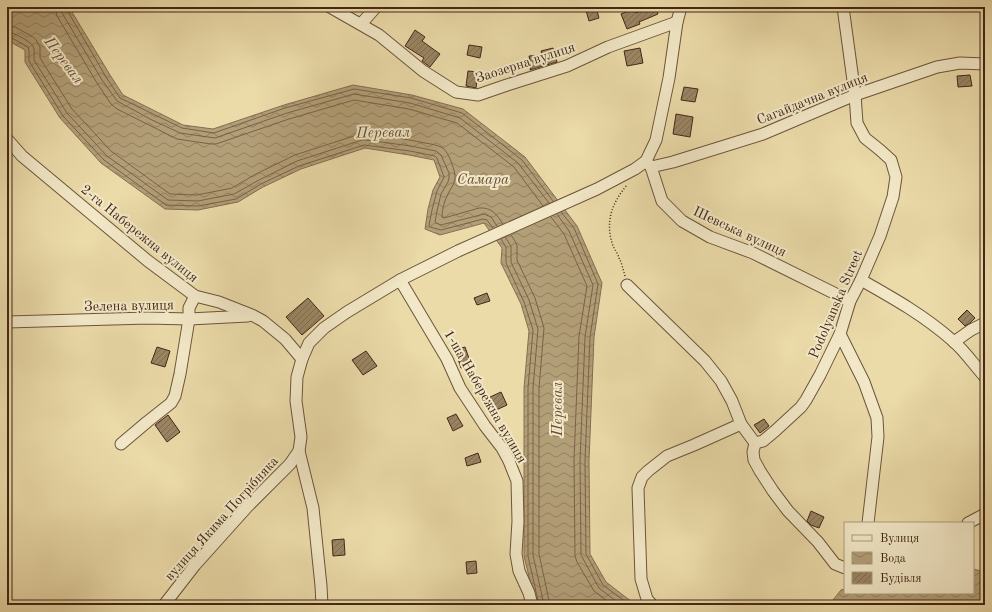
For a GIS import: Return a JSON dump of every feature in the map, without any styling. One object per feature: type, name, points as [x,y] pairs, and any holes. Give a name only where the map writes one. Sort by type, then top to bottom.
[{"type":"street","name":"Заозерна вулиця","points":[[330,7],[379,35],[424,71],[456,92],[478,95],[567,66],[608,47],[677,22]]},
{"type":"street","points":[[361,24],[376,7]]},
{"type":"street","name":"Сагайдачна вулиця","points":[[648,164],[656,140],[669,78],[677,22],[681,7]]},
{"type":"street","name":"Podolyanska Street","points":[[755,443],[763,441],[775,432],[801,407],[806,400],[840,334],[850,301],[880,236],[893,197],[896,177],[891,160],[865,138],[857,123],[855,95],[843,7]]},
{"type":"street","name":"Сагайдачна вулиця","points":[[400,280],[458,251],[597,189],[635,169],[648,164],[673,162],[762,134],[855,95],[938,67],[960,63],[985,64]]},
{"type":"street","name":"2-га Набережна вулиця","points":[[7,139],[22,156],[148,261],[195,296],[220,302],[263,321],[285,340],[302,359]]},
{"type":"street","name":"Шевська вулиця","points":[[648,164],[662,201],[682,221],[710,237],[753,253],[850,301]]},
{"type":"street","points":[[322,605],[313,508],[299,451],[301,437],[296,401],[297,377],[302,359],[309,344],[324,328],[346,312],[400,280]]},
{"type":"street","name":"1-ша Набережна вулиця","points":[[400,280],[447,359],[460,388],[485,426],[502,448],[517,481],[518,521],[516,554],[519,571],[532,605]]},
{"type":"street","points":[[861,280],[898,300],[924,318],[954,342],[985,377]]},
{"type":"street","points":[[628,285],[705,361],[722,381],[741,424],[755,443],[753,452],[754,460],[760,471],[788,511],[818,542],[836,564],[844,568]]},
{"type":"street","points":[[122,444],[170,404],[175,396],[189,319],[189,308],[195,296]]},
{"type":"street","name":"Зелена вулиця","points":[[7,322],[148,318],[189,319],[252,315]]},
{"type":"street","points":[[954,342],[971,330],[985,323]]},
{"type":"street","points":[[840,334],[864,382],[877,418],[878,437],[868,522]]},
{"type":"street","points":[[652,605],[647,599],[641,579],[638,488],[642,477],[667,456],[741,424]]},
{"type":"street","name":"вулиця Якима Погрібняка","points":[[164,605],[195,565],[248,506],[290,464],[299,451]]},
{"type":"street","points":[[970,522],[985,514]]},
{"type":"path","points":[[628,285],[620,259],[614,247],[610,232],[610,222],[613,205],[619,194],[629,182]]},
{"type":"water","name":"Самара","points":[[7,7],[69,7],[123,95],[183,125],[213,129],[284,105],[353,85],[412,95],[463,109],[525,157],[577,226],[602,283],[594,337],[589,461],[590,554],[606,582],[636,605],[536,605],[524,556],[524,388],[529,331],[521,304],[501,263],[502,248],[484,223],[440,235],[425,229],[433,190],[440,177],[434,160],[365,148],[301,169],[263,187],[238,202],[198,210],[165,209],[101,163],[60,118],[25,62],[25,50],[7,40]]},
{"type":"water","points":[[974,569],[985,572],[985,605],[829,605],[841,590],[844,589],[844,594],[974,594]]},
{"type":"building","points":[[585,7],[596,7],[599,18],[589,21]]},
{"type":"building","points":[[649,7],[655,7],[658,14],[627,29],[621,14],[634,9],[636,13]]},
{"type":"building","points":[[415,30],[425,37],[422,41],[440,54],[430,67],[422,61],[424,58],[405,46]]},
{"type":"building","points":[[469,45],[482,47],[480,58],[467,55]]},
{"type":"building","points":[[553,48],[557,62],[530,70],[531,66],[529,56],[542,55],[541,51]]},
{"type":"building","points":[[640,48],[643,63],[627,66],[624,51]]},
{"type":"building","points":[[468,71],[478,72],[476,88],[466,86]]},
{"type":"building","points":[[970,75],[972,86],[958,87],[957,76]]},
{"type":"building","points":[[684,87],[698,89],[695,102],[681,100]]},
{"type":"building","points":[[676,114],[693,117],[690,137],[673,134]]},
{"type":"building","points":[[487,293],[490,301],[477,305],[474,298]]},
{"type":"building","points":[[308,298],[324,316],[302,335],[286,317]]},
{"type":"building","points":[[967,310],[975,318],[965,326],[958,319]]},
{"type":"building","points":[[157,347],[170,351],[165,367],[151,363]]},
{"type":"building","points":[[465,347],[471,364],[461,368],[455,350]]},
{"type":"building","points":[[366,351],[377,366],[363,375],[352,360]]},
{"type":"building","points":[[501,392],[507,405],[494,411],[488,398]]},
{"type":"building","points":[[456,414],[463,426],[453,431],[447,418]]},
{"type":"building","points":[[168,415],[180,432],[167,442],[155,425]]},
{"type":"building","points":[[764,419],[769,426],[760,433],[754,425]]},
{"type":"building","points":[[478,453],[481,462],[467,466],[465,458]]},
{"type":"building","points":[[811,511],[824,517],[819,528],[811,525],[807,521]]},
{"type":"building","points":[[344,539],[345,555],[333,556],[332,540]]},
{"type":"building","points":[[476,561],[477,573],[467,574],[466,562]]},
{"type":"water label","name":"Перевал","points":[[64,60]]},
{"type":"water label","name":"Перевал","points":[[383,132]]},
{"type":"water label","name":"Перевал","points":[[557,409]]}]
